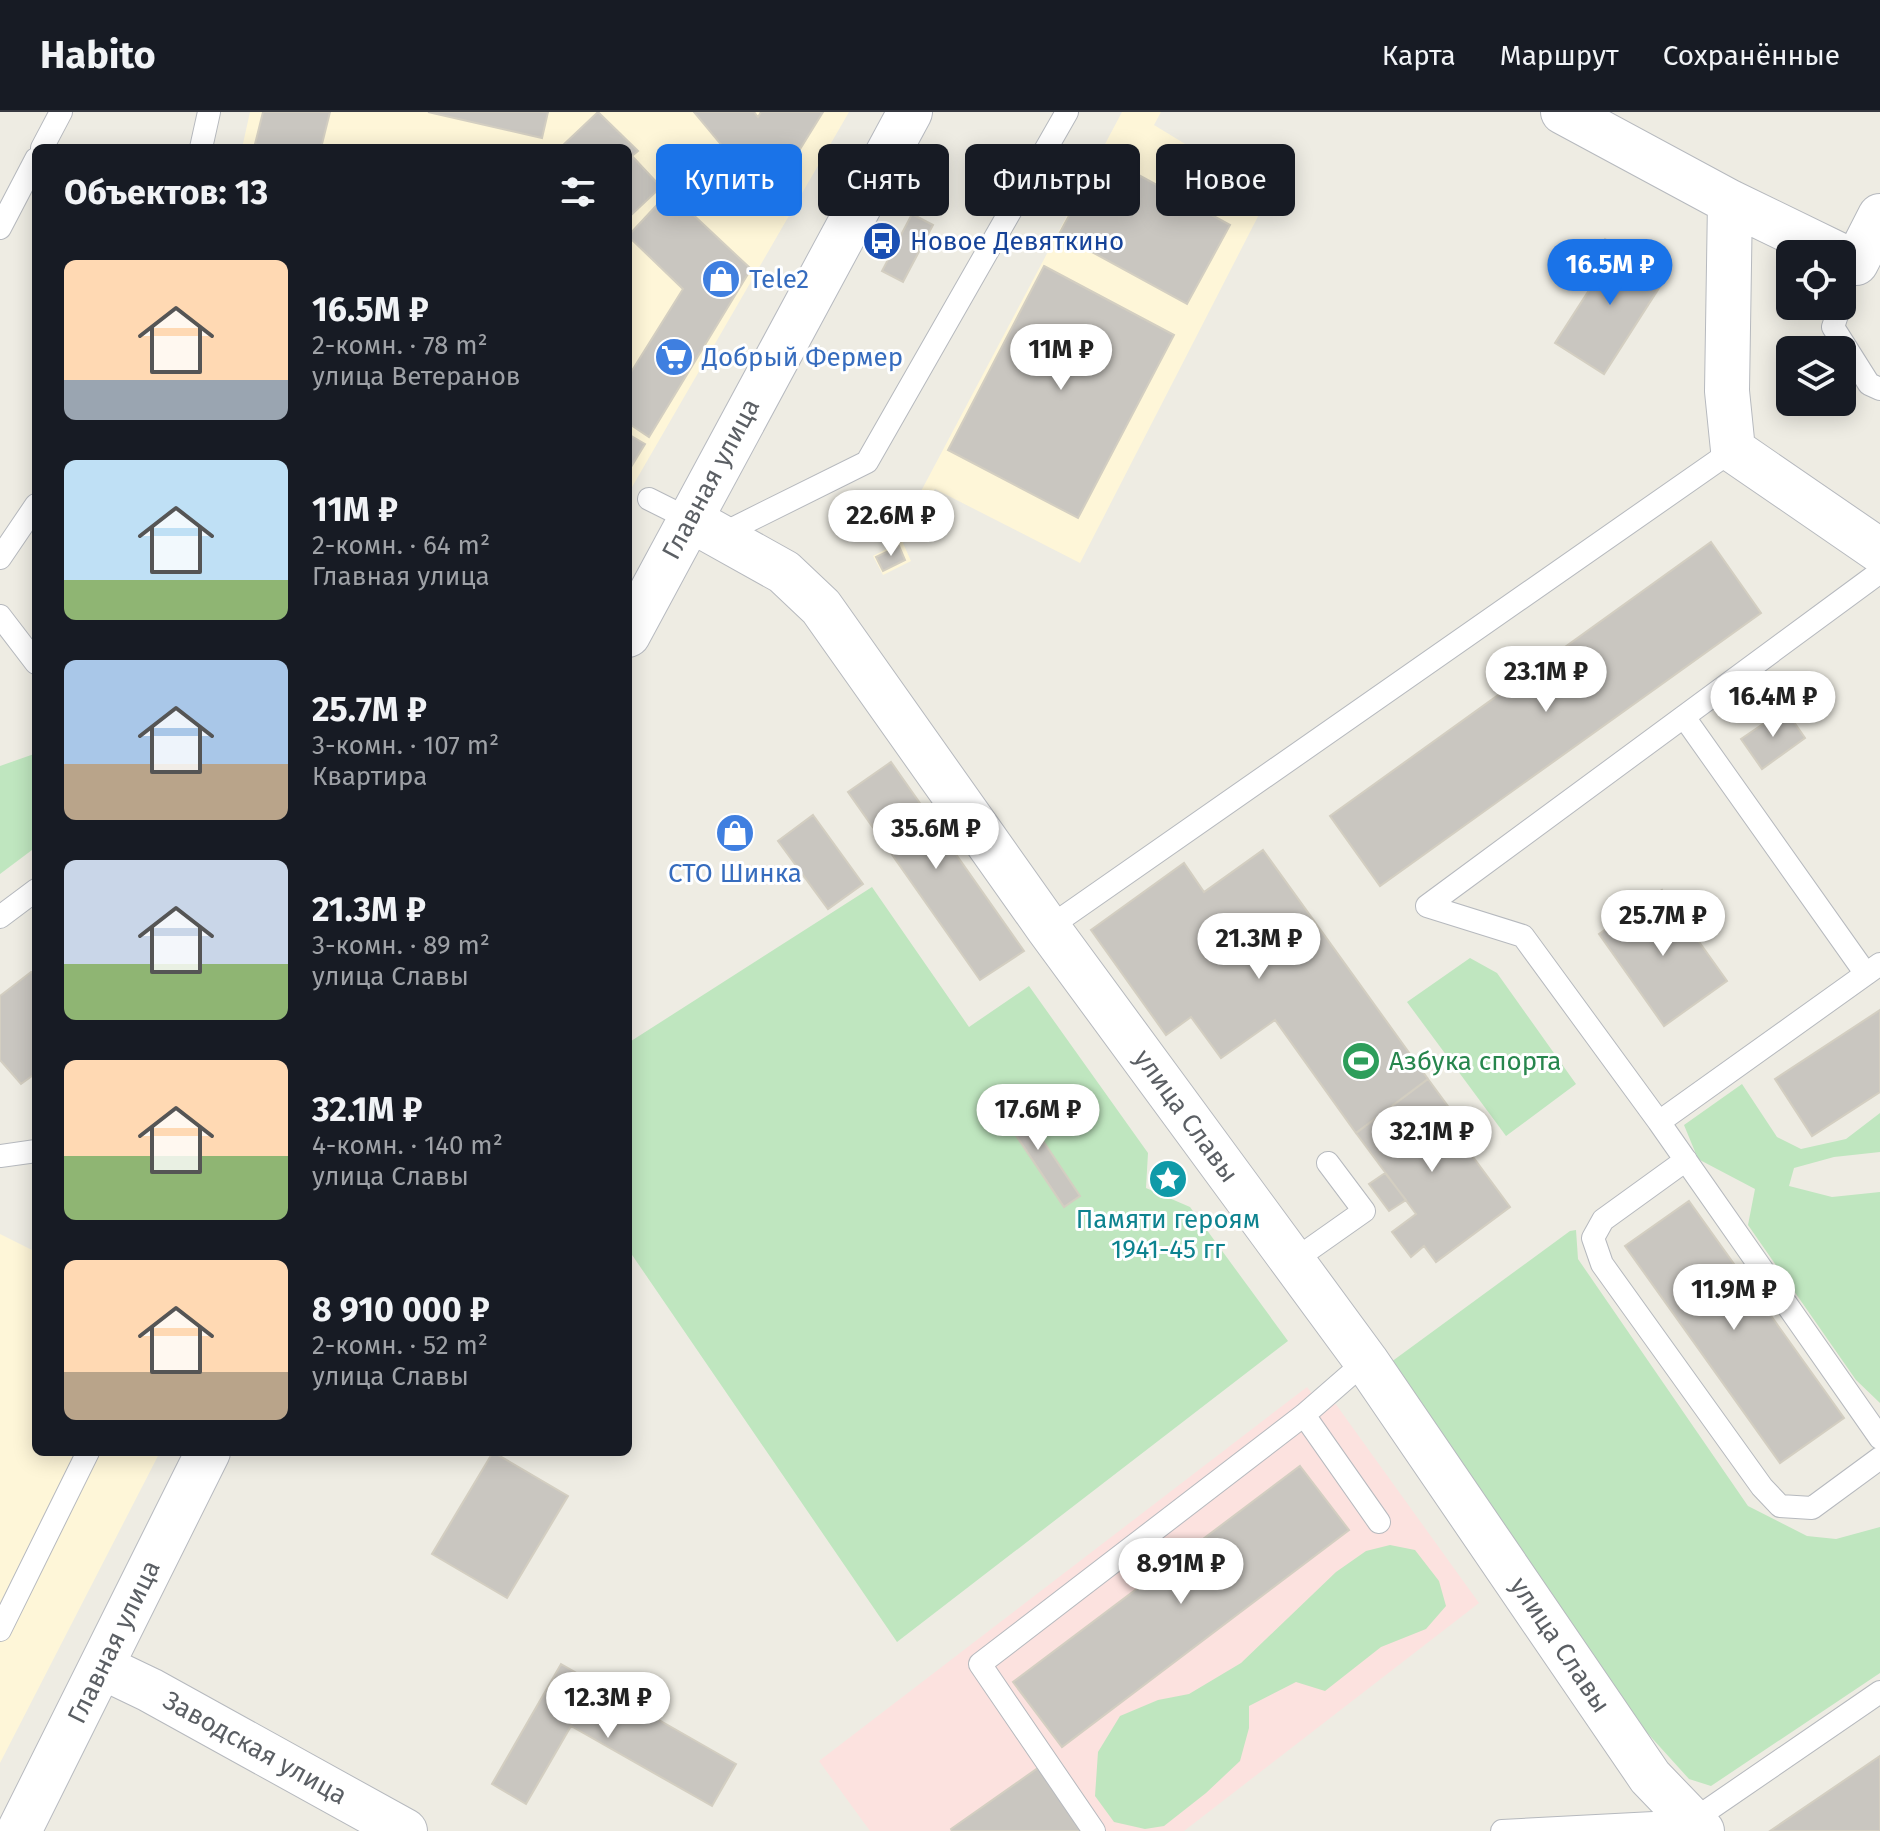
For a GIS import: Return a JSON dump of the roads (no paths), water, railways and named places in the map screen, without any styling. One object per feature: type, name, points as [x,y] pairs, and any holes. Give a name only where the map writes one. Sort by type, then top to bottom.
[{"type":"street","name":"Главная улица","points":[[632,629],[703,528],[910,112]]},
{"type":"street","points":[[1563,112],[1730,202],[1788,240]]},
{"type":"street","points":[[1730,202],[1727,391],[1733,450],[1880,551]]},
{"type":"street","points":[[1856,255],[1880,216]]},
{"type":"street","name":"улица Славы","points":[[703,528],[784,572],[821,607],[844,659],[1048,928],[1366,1361],[1650,1777],[1697,1826]]},
{"type":"street","name":"Главная улица","points":[[19,1831],[206,1456]]},
{"type":"street","name":"Заводская улица","points":[[102,1667],[150,1690],[405,1831]]},
{"type":"lane","points":[[44,144],[61,112]]},
{"type":"lane","points":[[202,144],[209,112]]},
{"type":"lane","points":[[649,499],[703,528],[867,462],[1005,226],[1067,112]]},
{"type":"lane","points":[[0,228],[32,167]]},
{"type":"lane","points":[[1834,320],[1833,327],[1869,384],[1880,389]]},
{"type":"lane","points":[[1048,928],[1733,450]]},
{"type":"lane","points":[[0,558],[32,511]]},
{"type":"lane","points":[[1880,572],[1427,906],[1523,936],[1659,1122],[1880,1438]]},
{"type":"lane","points":[[0,616],[32,658]]},
{"type":"lane","points":[[1659,1122],[1873,969],[1684,717]]},
{"type":"lane","points":[[0,917],[32,893]]},
{"type":"lane","points":[[0,1156],[32,1152]]},
{"type":"lane","points":[[1686,1160],[1603,1220],[1593,1238],[1602,1264],[1762,1487],[1780,1506],[1812,1508],[1880,1458]]},
{"type":"lane","points":[[1293,1261],[1364,1211],[1328,1163]]},
{"type":"lane","points":[[1094,1831],[980,1664],[1304,1415],[1366,1361]]},
{"type":"lane","points":[[1304,1415],[1379,1522]]},
{"type":"lane","points":[[0,1630],[86,1456]]},
{"type":"lane","points":[[1502,1831],[1697,1826],[1880,1692]]},
{"type":"place","name":"Новое Девяткино","points":[[882,241]]},
{"type":"place","name":"Tele2","points":[[721,279]]},
{"type":"place","name":"Добрый Фермер","points":[[674,357]]},
{"type":"place","name":"СТО Шинка","points":[[735,833]]},
{"type":"place","name":"Азбука спорта","points":[[1361,1061]]},
{"type":"place","name":"Памяти героям 1941-45 гг","points":[[1168,1179]]}]
